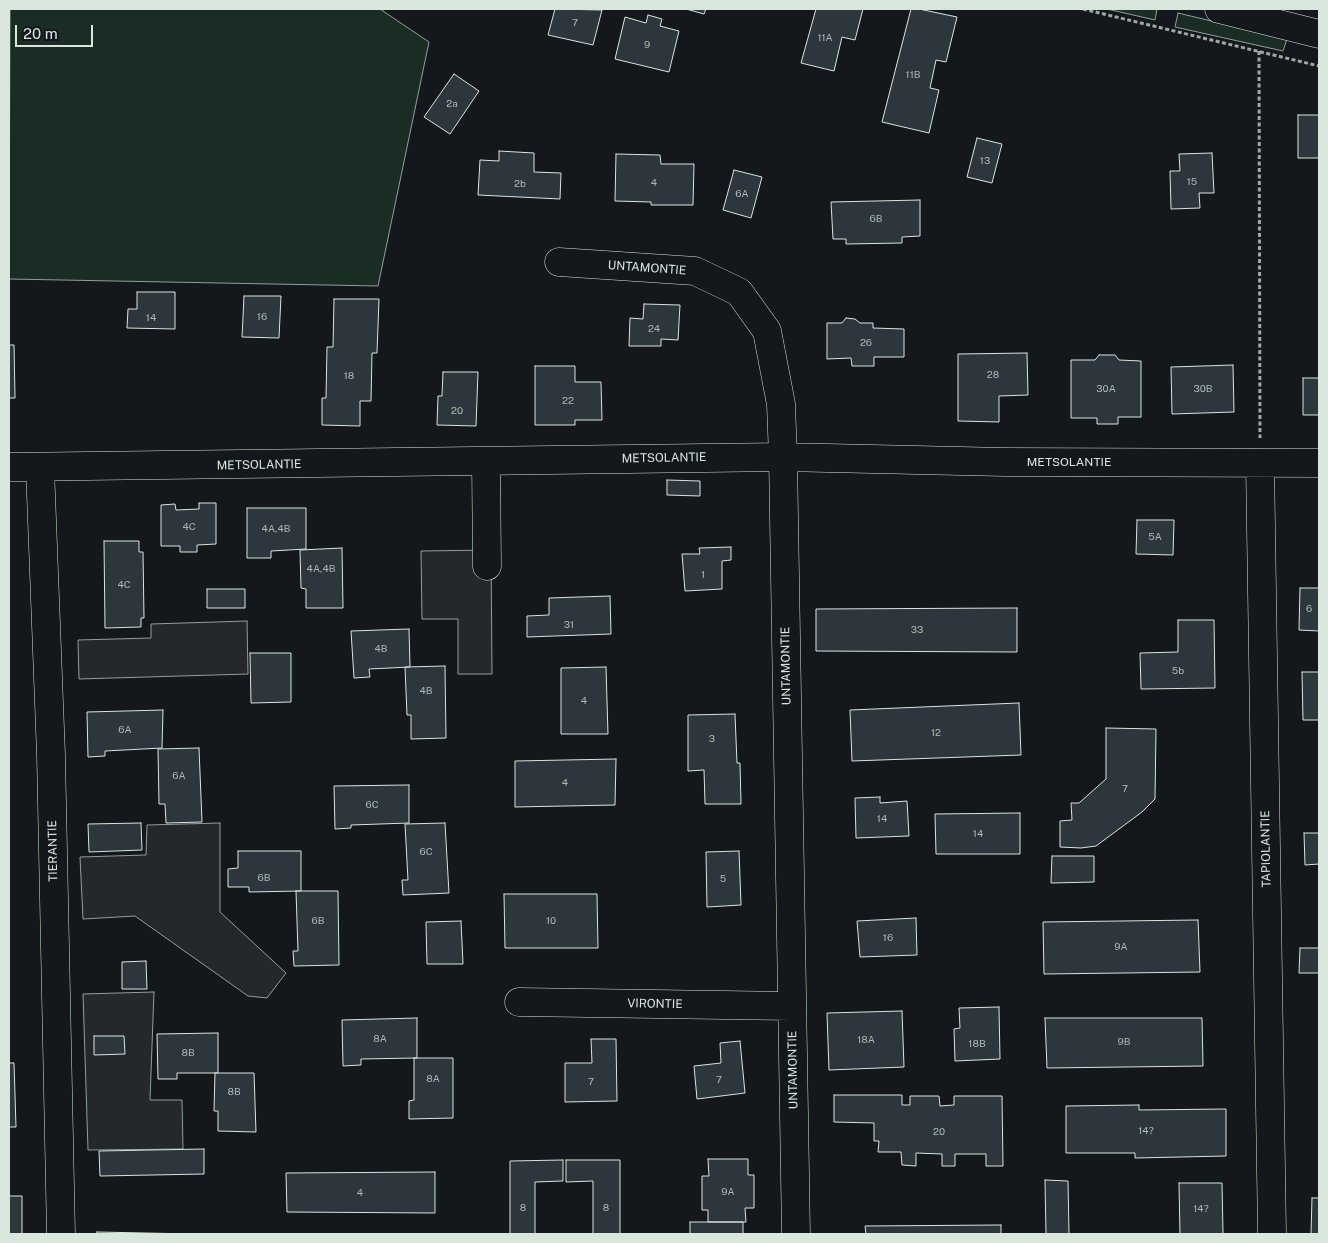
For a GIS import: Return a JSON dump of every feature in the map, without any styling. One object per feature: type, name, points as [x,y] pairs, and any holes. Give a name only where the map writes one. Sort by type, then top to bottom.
[{"type":"street","points":[[1218,9],[1319,34]]},
{"type":"street","name":"UNTAMONTIE","points":[[559,262],[695,271],[739,292],[767,331],[781,404],[783,457],[796,1234]]},
{"type":"street","name":"METSOLANTIE","points":[[9,467],[783,457],[1005,462],[1319,463]]},
{"type":"street","points":[[486,462],[488,566]]},
{"type":"street","name":"TAPIOLANTIE","points":[[1260,463],[1272,1234]]},
{"type":"street","name":"TIERANTIE","points":[[40,468],[51,755],[61,1234]]},
{"type":"street","name":"VIRONTIE","points":[[519,1002],[792,1006]]},
{"type":"path","points":[[1084,9],[1319,66]]},
{"type":"path","points":[[1259,51],[1260,463]]},
{"type":"green space","points":[[10,9],[380,9],[429,42],[378,286],[9,279]]},
{"type":"green space","points":[[1107,9],[1157,9],[1155,20]]},
{"type":"green space","points":[[1178,13],[1287,39],[1283,51],[1175,27]]},
{"type":"shaded area","points":[[491,550],[492,674],[458,674],[458,619],[422,619],[421,551]]},
{"type":"shaded area","points":[[247,621],[248,674],[79,679],[78,640],[151,638],[151,624]]},
{"type":"shaded area","points":[[220,823],[220,912],[286,973],[267,998],[248,996],[135,916],[83,919],[80,857],[146,855],[147,825]]},
{"type":"shaded area","points":[[154,992],[150,1100],[182,1100],[183,1149],[88,1150],[83,994]]},
{"type":"building","points":[[555,9],[602,10],[593,45],[548,35]]},
{"type":"building","points":[[686,9],[706,9],[704,14]]},
{"type":"building","points":[[816,9],[863,9],[855,40],[842,37],[834,71],[801,63]]},
{"type":"building","points":[[911,9],[957,17],[946,62],[936,60],[930,88],[939,90],[929,133],[882,122]]},
{"type":"building","points":[[648,15],[662,19],[660,26],[679,31],[669,72],[615,59],[625,17],[646,23]]},
{"type":"building","points":[[454,74],[479,91],[450,134],[424,117]]},
{"type":"building","points":[[1298,115],[1319,115],[1319,158],[1298,158]]},
{"type":"building","points":[[977,138],[1002,144],[992,183],[967,177]]},
{"type":"building","points":[[499,151],[534,153],[534,172],[561,173],[560,199],[478,195],[480,160],[499,161]]},
{"type":"building","points":[[1212,153],[1214,193],[1199,193],[1200,208],[1171,209],[1170,171],[1180,171],[1179,154]]},
{"type":"building","points":[[616,154],[660,155],[661,164],[694,164],[693,205],[651,205],[651,202],[615,201]]},
{"type":"building","points":[[734,170],[762,177],[751,218],[723,210]]},
{"type":"building","points":[[920,200],[920,236],[902,237],[902,243],[846,244],[846,239],[833,239],[831,202]]},
{"type":"building","points":[[137,292],[175,292],[175,329],[127,328],[128,309],[137,309]]},
{"type":"building","points":[[244,296],[281,296],[279,338],[242,337]]},
{"type":"building","points":[[334,299],[379,299],[377,353],[372,353],[371,401],[360,401],[360,426],[322,425],[322,398],[326,398],[327,347],[333,347]]},
{"type":"building","points":[[644,304],[680,305],[678,340],[661,339],[661,346],[629,346],[630,318],[643,319]]},
{"type":"building","points":[[846,318],[855,319],[860,323],[873,323],[873,328],[904,329],[904,357],[874,357],[874,366],[852,366],[851,358],[827,359],[827,323],[842,323]]},
{"type":"building","points":[[9,345],[14,345],[15,398],[9,398]]},
{"type":"building","points":[[1027,353],[1028,395],[999,396],[999,422],[958,421],[958,354]]},
{"type":"building","points":[[1099,355],[1115,355],[1119,360],[1141,361],[1141,417],[1118,417],[1118,424],[1097,424],[1097,418],[1071,418],[1071,360],[1095,360]]},
{"type":"building","points":[[1233,365],[1234,412],[1172,414],[1171,367]]},
{"type":"building","points":[[535,366],[575,366],[575,382],[601,382],[602,420],[575,420],[575,425],[535,425]]},
{"type":"building","points":[[443,372],[478,372],[476,426],[437,425],[438,396],[442,396]]},
{"type":"building","points":[[1303,378],[1319,378],[1319,415],[1303,415]]},
{"type":"building","points":[[667,480],[700,481],[700,496],[667,495]]},
{"type":"building","points":[[199,503],[216,503],[216,544],[197,545],[197,552],[180,552],[180,546],[161,546],[161,505],[175,504],[176,510],[199,509]]},
{"type":"building","points":[[247,508],[306,508],[306,549],[271,551],[271,558],[247,558]]},
{"type":"building","points":[[1137,520],[1174,520],[1173,555],[1136,554]]},
{"type":"building","points":[[104,541],[139,541],[139,552],[143,552],[144,618],[141,618],[141,627],[105,628]]},
{"type":"building","points":[[731,547],[731,560],[722,561],[722,589],[685,591],[682,554],[700,554],[699,548]]},
{"type":"building","points":[[342,548],[343,608],[306,608],[306,589],[301,588],[300,550]]},
{"type":"building","points":[[1300,588],[1319,588],[1319,631],[1299,630]]},
{"type":"building","points":[[207,589],[245,589],[245,608],[207,608]]},
{"type":"building","points":[[610,596],[611,634],[527,637],[527,616],[549,615],[549,598]]},
{"type":"building","points":[[1017,608],[1017,652],[816,651],[816,609]]},
{"type":"building","points":[[1178,620],[1214,620],[1215,688],[1141,689],[1140,653],[1178,652]]},
{"type":"building","points":[[409,629],[410,667],[369,669],[370,677],[354,678],[351,631]]},
{"type":"building","points":[[250,653],[291,653],[291,702],[251,703]]},
{"type":"building","points":[[445,666],[446,738],[411,739],[411,715],[407,715],[405,667]]},
{"type":"building","points":[[606,667],[608,734],[561,734],[561,668]]},
{"type":"building","points":[[1302,672],[1319,672],[1319,720],[1303,720]]},
{"type":"building","points":[[1019,703],[1021,755],[852,761],[850,710]]},
{"type":"building","points":[[163,710],[162,748],[105,751],[105,756],[88,757],[87,712]]},
{"type":"building","points":[[735,714],[737,763],[740,763],[741,804],[705,804],[704,770],[688,771],[688,715]]},
{"type":"building","points":[[1106,728],[1156,729],[1155,799],[1142,812],[1096,846],[1081,848],[1060,847],[1060,821],[1072,820],[1071,803],[1079,803],[1106,779]]},
{"type":"building","points":[[199,748],[202,822],[166,823],[165,804],[159,804],[158,749]]},
{"type":"building","points":[[616,759],[615,805],[515,807],[515,761]]},
{"type":"building","points":[[409,785],[409,823],[351,825],[351,828],[335,829],[334,786]]},
{"type":"building","points":[[880,797],[880,803],[907,801],[909,836],[856,838],[855,798]]},
{"type":"building","points":[[1020,813],[1020,854],[936,854],[935,814]]},
{"type":"building","points":[[141,823],[142,850],[89,852],[88,824]]},
{"type":"building","points":[[445,823],[449,893],[403,895],[402,880],[408,880],[405,824]]},
{"type":"building","points":[[1304,833],[1319,833],[1319,864],[1305,865]]},
{"type":"building","points":[[238,851],[301,851],[301,891],[249,892],[249,887],[228,887],[228,869],[238,868]]},
{"type":"building","points":[[739,851],[741,905],[707,907],[706,852]]},
{"type":"building","points":[[1052,856],[1094,856],[1094,882],[1051,883]]},
{"type":"building","points":[[296,891],[338,891],[339,965],[294,966],[293,951],[298,951]]},
{"type":"building","points":[[504,894],[597,894],[598,948],[505,948]]},
{"type":"building","points":[[916,918],[917,955],[860,957],[857,921]]},
{"type":"building","points":[[1198,920],[1200,972],[1044,974],[1043,922]]},
{"type":"building","points":[[461,921],[463,964],[427,964],[426,922]]},
{"type":"building","points":[[1300,948],[1319,948],[1319,973],[1299,973]]},
{"type":"building","points":[[146,961],[147,989],[122,989],[122,962]]},
{"type":"building","points":[[999,1007],[1000,1059],[955,1061],[954,1029],[960,1028],[959,1008]]},
{"type":"building","points":[[902,1011],[904,1067],[829,1070],[827,1013]]},
{"type":"building","points":[[417,1018],[417,1058],[361,1059],[361,1065],[343,1066],[342,1020]]},
{"type":"building","points":[[1045,1018],[1202,1018],[1203,1066],[1047,1068]]},
{"type":"building","points":[[218,1033],[218,1073],[177,1073],[177,1079],[158,1079],[157,1034]]},
{"type":"building","points":[[94,1036],[124,1036],[125,1054],[94,1055]]},
{"type":"building","points":[[591,1039],[616,1039],[617,1101],[565,1102],[565,1063],[592,1063]]},
{"type":"building","points":[[740,1041],[745,1093],[697,1099],[694,1066],[721,1063],[720,1043]]},
{"type":"building","points":[[414,1058],[453,1058],[453,1118],[409,1119],[409,1101],[414,1100]]},
{"type":"building","points":[[9,1063],[14,1063],[16,1127],[9,1127]]},
{"type":"building","points":[[215,1073],[254,1073],[256,1132],[218,1131],[218,1111],[214,1111]]},
{"type":"building","points":[[834,1095],[902,1095],[902,1105],[910,1105],[910,1096],[939,1096],[940,1106],[954,1105],[954,1096],[1002,1096],[1003,1166],[986,1166],[986,1154],[955,1154],[955,1166],[942,1166],[942,1154],[916,1153],[916,1166],[902,1165],[901,1152],[878,1152],[879,1141],[874,1141],[874,1123],[834,1122]]},
{"type":"building","points":[[1139,1105],[1139,1110],[1226,1109],[1226,1156],[1135,1158],[1135,1153],[1066,1153],[1066,1106]]},
{"type":"building","points":[[204,1149],[204,1174],[100,1176],[99,1151]]},
{"type":"building","points":[[708,1159],[748,1159],[748,1175],[754,1175],[754,1208],[745,1208],[746,1222],[708,1222],[708,1210],[702,1210],[702,1176],[709,1176]]},
{"type":"building","points":[[563,1160],[563,1181],[535,1182],[535,1234],[510,1234],[510,1161]]},
{"type":"building","points":[[566,1160],[620,1160],[620,1234],[593,1234],[593,1181],[566,1182]]},
{"type":"building","points":[[435,1172],[435,1213],[287,1212],[286,1173]]},
{"type":"building","points":[[1045,1180],[1068,1181],[1069,1234],[1046,1234]]},
{"type":"building","points":[[1179,1183],[1222,1183],[1223,1234],[1180,1234]]},
{"type":"building","points":[[9,1196],[22,1196],[22,1234],[9,1234]]},
{"type":"building","points":[[1312,1198],[1319,1198],[1319,1234],[1311,1234]]},
{"type":"building","points":[[690,1222],[743,1222],[743,1234],[690,1234]]},
{"type":"building","points":[[1001,1225],[1001,1234],[866,1234],[865,1226]]},
{"type":"building","points":[[97,1232],[193,1234],[97,1234]]}]
